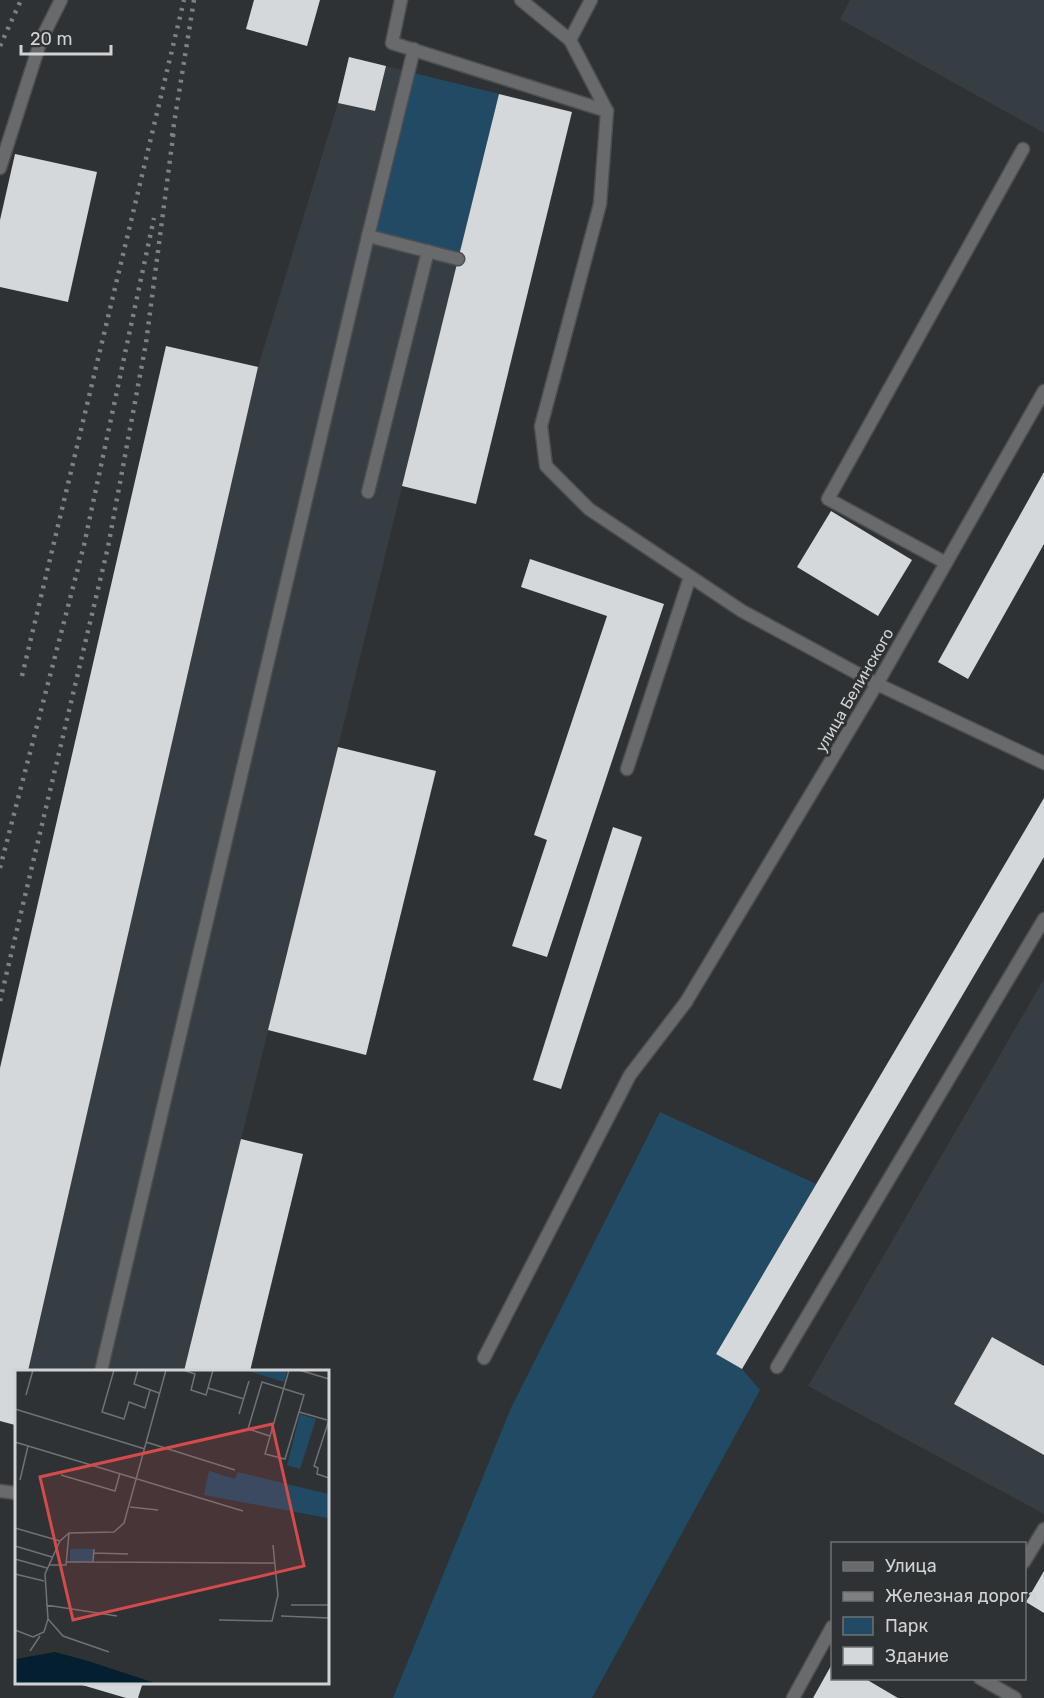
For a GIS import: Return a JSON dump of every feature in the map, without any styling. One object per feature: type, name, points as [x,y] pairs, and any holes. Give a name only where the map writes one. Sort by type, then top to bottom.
[{"type":"street","points":[[0,168],[41,40],[61,0]]},
{"type":"street","points":[[401,0],[392,43],[607,111]]},
{"type":"street","points":[[521,0],[570,40],[607,111],[600,204],[541,426],[546,466],[589,509],[742,611],[877,684],[1044,763]]},
{"type":"street","points":[[570,40],[591,0]]},
{"type":"street","points":[[101,1370],[414,49]]},
{"type":"street","points":[[946,562],[828,499],[1023,149]]},
{"type":"street","points":[[368,236],[458,259]]},
{"type":"street","points":[[368,492],[428,251]]},
{"type":"street","name":"улица Белинского","points":[[484,1358],[630,1076],[686,1002],[877,684],[1044,391]]},
{"type":"street","points":[[627,769],[690,577]]},
{"type":"street","points":[[777,1367],[1044,919]]},
{"type":"street","points":[[0,1491],[15,1493]]},
{"type":"street","points":[[1026,1559],[1044,1528]]},
{"type":"street","points":[[793,1698],[831,1629]]},
{"type":"street","points":[[984,1680],[1015,1698]]},
{"type":"shaded area","points":[[850,0],[1044,0],[1044,133],[840,19]]},
{"type":"shaded area","points":[[386,66],[499,94],[184,1370],[28,1370],[258,367],[338,103],[375,111]]},
{"type":"shaded area","points":[[1044,979],[1044,1514],[808,1386]]},
{"type":"green space","points":[[409,72],[499,94],[458,259],[376,233],[414,79]]},
{"type":"green space","points":[[660,1112],[816,1184],[716,1354],[742,1369],[760,1390],[592,1698],[393,1698],[511,1408]]},
{"type":"building","points":[[254,0],[320,0],[307,46],[246,29]]},
{"type":"building","points":[[349,57],[386,66],[375,111],[338,103]]},
{"type":"building","points":[[499,94],[572,112],[476,504],[402,486]]},
{"type":"building","points":[[15,154],[97,172],[68,302],[0,287],[0,220]]},
{"type":"building","points":[[166,346],[258,367],[28,1370],[15,1370],[15,1425],[0,1421],[0,1068]]},
{"type":"building","points":[[1044,472],[1044,544],[968,679],[938,662]]},
{"type":"building","points":[[831,511],[912,560],[878,616],[797,567]]},
{"type":"building","points":[[530,559],[664,604],[547,957],[512,946],[547,840],[534,835],[607,616],[521,587]]},
{"type":"building","points":[[338,747],[436,771],[366,1055],[268,1030]]},
{"type":"building","points":[[1044,798],[1044,857],[742,1369],[716,1354]]},
{"type":"building","points":[[613,827],[642,837],[561,1089],[533,1080]]},
{"type":"building","points":[[241,1139],[303,1154],[250,1370],[184,1370]]},
{"type":"building","points":[[992,1337],[1044,1366],[1044,1455],[954,1404]]},
{"type":"building","points":[[1044,1571],[1044,1613],[1026,1602]]},
{"type":"building","points":[[831,1666],[831,1680],[867,1680],[898,1698],[813,1698]]},
{"type":"building","points":[[75,1683],[143,1683],[138,1698],[126,1698]]},
{"type":"railway","points":[[0,46],[21,0]]},
{"type":"railway","points":[[22,676],[184,0]]},
{"type":"railway","points":[[172,136],[194,0]]},
{"type":"railway","points":[[0,1001],[108,547],[146,343],[174,129]]},
{"type":"railway","points":[[0,868],[84,545],[154,218]]}]
